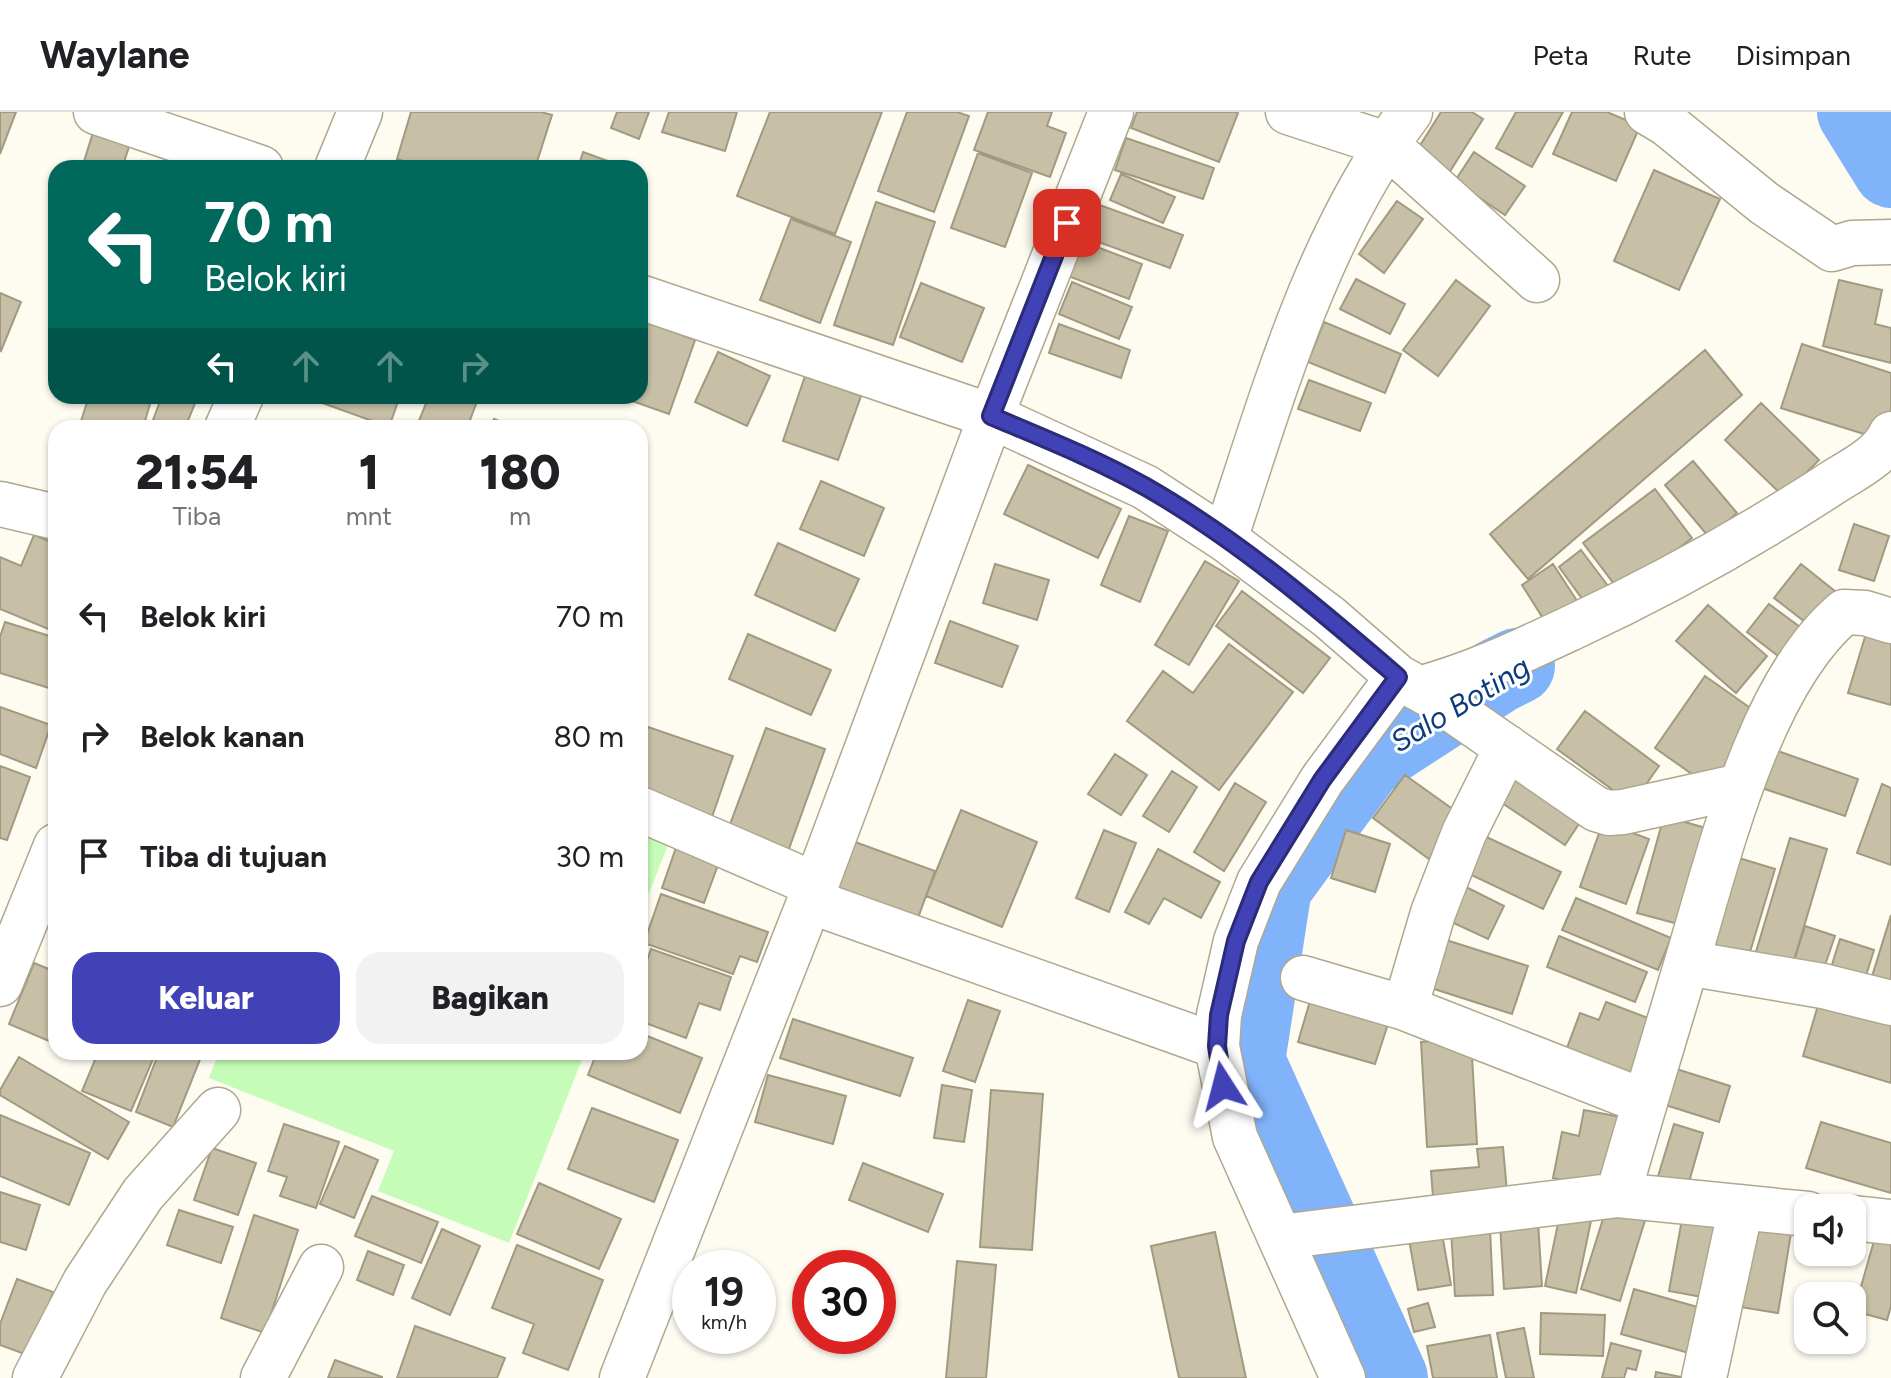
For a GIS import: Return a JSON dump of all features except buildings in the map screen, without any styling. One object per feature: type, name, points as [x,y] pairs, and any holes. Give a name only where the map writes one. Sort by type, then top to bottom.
[{"type":"street","points":[[96,112],[237,160]]},
{"type":"street","points":[[340,160],[360,112]]},
{"type":"street","points":[[622,1378],[813,893],[991,416],[1111,112]]},
{"type":"street","points":[[1288,112],[1398,128],[1537,280]]},
{"type":"street","points":[[1647,112],[1667,124],[1764,203],[1832,249],[1852,243],[1885,250]]},
{"type":"street","points":[[1225,539],[1302,311],[1340,229],[1398,128]]},
{"type":"street","points":[[648,300],[991,416],[1145,487],[1225,539],[1417,688],[1596,809],[1609,813],[1636,810],[1741,786]]},
{"type":"street","points":[[1343,1378],[1288,1235],[1235,1137],[1217,1046],[1219,1015],[1236,941],[1259,882],[1322,780],[1417,688],[1464,677],[1655,589],[1780,516],[1875,454],[1891,434]]},
{"type":"street","points":[[0,504],[48,515]]},
{"type":"street","points":[[1618,1195],[1741,786],[1780,694],[1820,636],[1844,612],[1865,613],[1891,621]]},
{"type":"street","points":[[1405,1008],[1433,913],[1496,739]]},
{"type":"street","points":[[648,813],[813,893],[1217,1046]]},
{"type":"street","points":[[3,968],[48,864]]},
{"type":"street","points":[[1687,963],[1823,986],[1891,1003]]},
{"type":"street","points":[[1303,978],[1405,1008],[1645,1102]]},
{"type":"street","points":[[35,1378],[85,1282],[143,1194],[218,1110]]},
{"type":"street","points":[[1288,1235],[1618,1195],[1794,1213]]},
{"type":"street","points":[[1704,1378],[1741,1207]]},
{"type":"street","points":[[1866,1219],[1891,1222]]},
{"type":"street","points":[[263,1378],[321,1267]]},
{"type":"green space","points":[[648,823],[673,833],[648,895]]},
{"type":"green space","points":[[216,1060],[582,1060],[509,1243],[378,1191],[394,1151],[209,1078]]},
{"type":"waterway","name":"Salo Boting","points":[[1855,112],[1891,170]]},
{"type":"waterway","name":"Salo Boting","points":[[1390,1378],[1247,1061],[1274,887],[1366,761],[1517,666]]},
{"type":"route","points":[[1067,223],[991,416],[1085,457],[1145,487],[1194,517],[1329,617],[1398,677],[1322,780],[1259,882],[1236,941],[1219,1015],[1217,1046],[1223,1086]]}]
